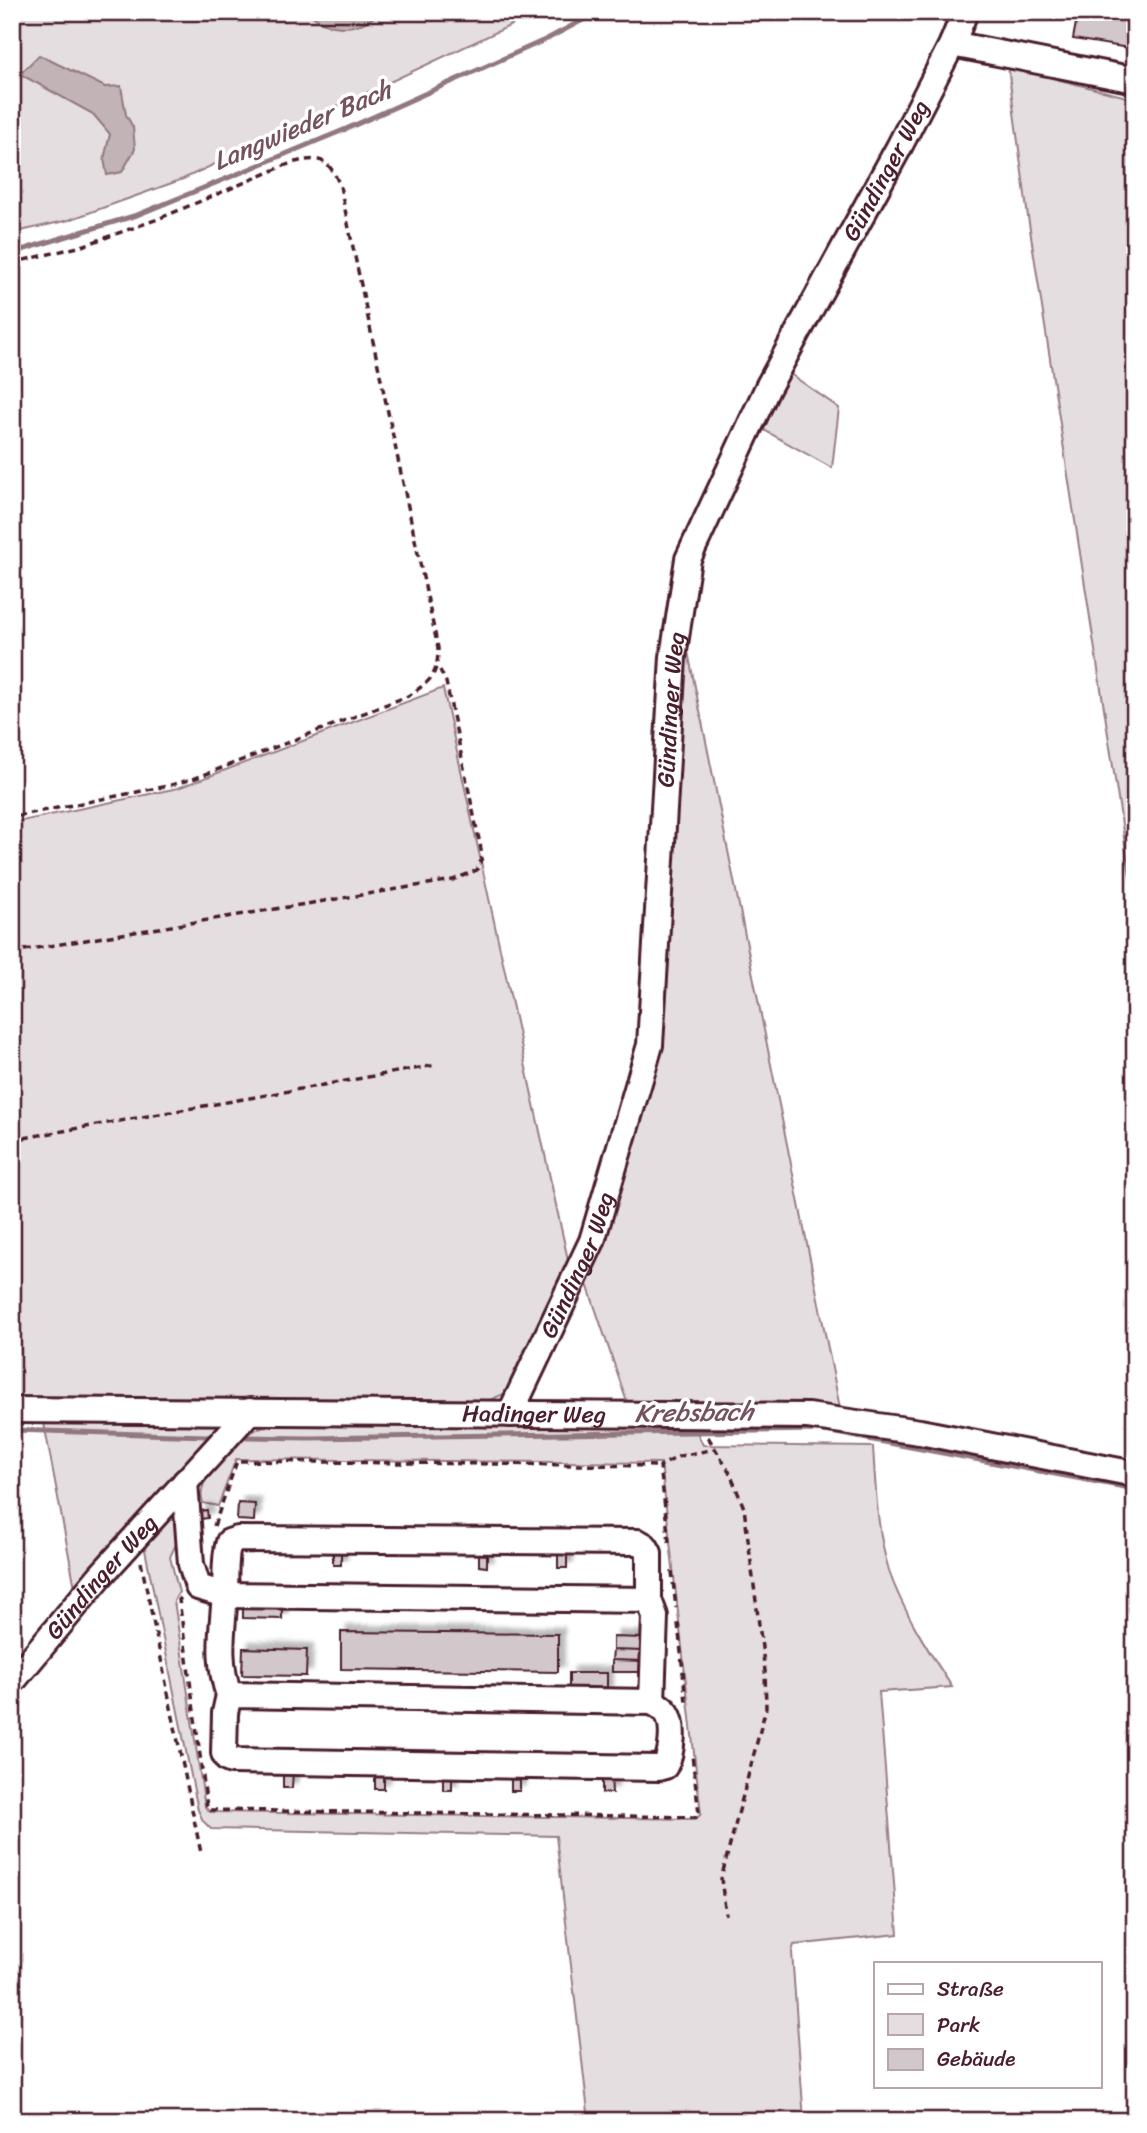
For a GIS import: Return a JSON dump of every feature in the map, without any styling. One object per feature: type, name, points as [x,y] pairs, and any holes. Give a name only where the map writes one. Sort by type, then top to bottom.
[{"type":"street","name":"Gündinger Weg","points":[[510,1414],[592,1241],[650,1045],[673,657],[688,559],[768,387],[952,44],[965,12]]},
{"type":"street","points":[[952,44],[1135,80]]},
{"type":"street","name":"Hadinger Weg","points":[[12,1410],[808,1416],[920,1432],[1135,1474]]},
{"type":"street","name":"Gündinger Weg","points":[[12,1682],[136,1536],[250,1411]]},
{"type":"street","points":[[185,1482],[191,1564],[198,1587],[206,1591],[225,1595],[649,1600]]},
{"type":"street","points":[[229,1695],[652,1702],[665,1710],[671,1721],[670,1757],[666,1766],[232,1761],[227,1759],[224,1753],[225,1713],[229,1695],[221,1662],[221,1622],[229,1542],[238,1539],[638,1542],[645,1546],[649,1553],[649,1600],[654,1616],[652,1702]]},
{"type":"path","points":[[12,263],[82,246],[158,219],[291,163],[312,158],[324,160],[334,171],[340,186],[433,622],[438,666],[446,682],[482,858],[477,870],[453,880],[12,952]]},
{"type":"path","points":[[12,817],[193,779],[408,696],[432,677],[438,666]]},
{"type":"path","points":[[12,1140],[436,1065]]},
{"type":"path","points":[[712,1444],[730,1473],[744,1508],[765,1671],[766,1708],[720,1879],[726,1915]]},
{"type":"path","points":[[212,1533],[237,1461],[660,1466],[680,1456],[715,1449]]},
{"type":"path","points":[[660,1466],[669,1546]]},
{"type":"path","points":[[136,1536],[201,1853]]},
{"type":"path","points":[[671,1559],[687,1707]]},
{"type":"path","points":[[197,1582],[179,1600],[208,1809],[696,1817],[699,1814],[691,1747]]},
{"type":"green space","points":[[12,12],[539,12],[183,179],[69,220],[12,233]]},
{"type":"green space","points":[[1008,67],[1135,99],[1135,909],[1027,210]]},
{"type":"green space","points":[[786,371],[839,408],[832,468],[757,426]]},
{"type":"green space","points":[[681,617],[840,1408],[628,1405],[586,1281],[661,1047]]},
{"type":"green space","points":[[443,688],[570,1269],[515,1389],[479,1405],[12,1402],[12,823],[178,788]]},
{"type":"green space","points":[[43,1418],[231,1418],[76,1593]]},
{"type":"green space","points":[[692,1422],[703,1445],[873,1447],[878,1516],[893,1582],[912,1623],[952,1687],[879,1692],[898,1934],[794,1945],[792,1952],[804,2121],[589,2121],[556,1836],[211,1829],[198,1810],[145,1550],[147,1538],[171,1514],[177,1513],[177,1542],[170,1557],[179,1592],[174,1601],[205,1807],[210,1812],[696,1819],[701,1814],[661,1463],[236,1459],[218,1506],[203,1503],[202,1494],[209,1474],[233,1445],[252,1431],[275,1425]]},
{"type":"shaded area","points":[[308,12],[380,12],[362,23],[344,27],[325,23]]},
{"type":"shaded area","points":[[39,55],[105,87],[121,86],[126,115],[133,127],[135,149],[122,172],[107,175],[104,159],[110,134],[93,114],[20,74]]},
{"type":"building","points":[[1078,12],[1135,13],[1135,49],[1073,39]]},
{"type":"building","points":[[238,1503],[255,1504],[254,1521],[237,1520]]},
{"type":"building","points":[[207,1510],[208,1518],[201,1519],[200,1511]]},
{"type":"building","points":[[333,1547],[341,1547],[341,1565],[333,1565]]},
{"type":"building","points":[[479,1549],[487,1549],[487,1567],[479,1566]]},
{"type":"building","points":[[558,1550],[567,1551],[567,1568],[558,1568]]},
{"type":"building","points":[[243,1607],[282,1607],[282,1619],[243,1618]]},
{"type":"building","points":[[341,1632],[558,1634],[558,1672],[341,1669]]},
{"type":"building","points":[[613,1637],[643,1638],[643,1651],[613,1650]]},
{"type":"building","points":[[243,1648],[307,1650],[306,1676],[242,1675]]},
{"type":"building","points":[[613,1650],[643,1651],[643,1661],[612,1660]]},
{"type":"building","points":[[612,1660],[643,1661],[642,1672],[612,1672]]},
{"type":"building","points":[[569,1673],[607,1673],[607,1692],[569,1692]]},
{"type":"building","points":[[283,1770],[293,1770],[292,1788],[283,1788]]},
{"type":"building","points":[[375,1771],[384,1772],[384,1789],[375,1789]]},
{"type":"building","points":[[443,1773],[452,1773],[452,1790],[443,1790]]},
{"type":"building","points":[[511,1773],[520,1773],[520,1791],[511,1791]]},
{"type":"building","points":[[602,1775],[611,1775],[612,1793],[602,1793]]},
{"type":"waterway","name":"Langwieder Bach","points":[[12,253],[137,215],[218,182],[346,129],[547,39],[598,12]]},
{"type":"waterway","points":[[12,1430],[207,1436]]},
{"type":"waterway","name":"Krebsbach","points":[[247,1437],[820,1430],[1135,1489]]}]
